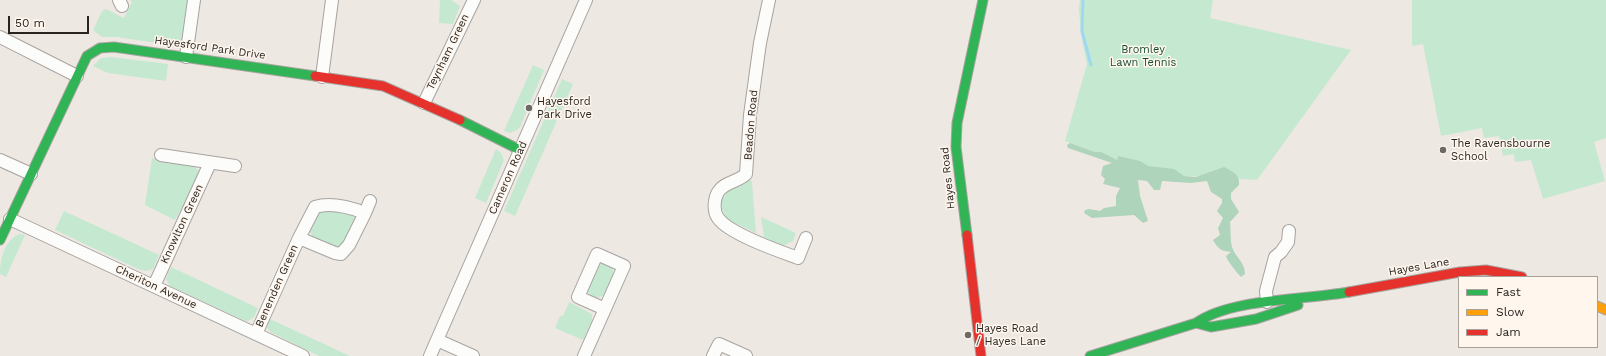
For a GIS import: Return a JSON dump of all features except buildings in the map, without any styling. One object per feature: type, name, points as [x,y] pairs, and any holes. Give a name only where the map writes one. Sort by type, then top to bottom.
[{"type":"main road","name":"Hayes Road","points":[[981,356],[956,146],[957,123],[983,0]]},
{"type":"main road","name":"Hayesford Park Drive","points":[[0,240],[87,56],[100,48],[114,47],[383,86],[424,103],[520,150]]},
{"type":"main road","name":"Hayes Lane","points":[[1090,356],[1196,323],[1207,315],[1267,302],[1322,297],[1460,272],[1486,270],[1517,276]]},
{"type":"main road","name":"Hayes Lane","points":[[1196,323],[1211,327],[1256,319],[1322,297]]},
{"type":"street","points":[[186,57],[194,0]]},
{"type":"street","points":[[322,77],[332,0]]},
{"type":"street","name":"Cameron Road","points":[[430,356],[586,0]]},
{"type":"street","name":"Beadon Road","points":[[769,0],[760,43],[750,115],[746,174],[741,179],[722,186],[715,200],[715,210],[717,218],[724,226],[798,258],[806,238]]},
{"type":"street","name":"Teynham Green","points":[[424,103],[472,1]]},
{"type":"street","points":[[0,37],[77,76]]},
{"type":"street","points":[[161,155],[235,166]]},
{"type":"street","points":[[0,160],[31,174]]},
{"type":"street","name":"Knowlton Green","points":[[154,286],[210,162]]},
{"type":"street","name":"Benenden Green","points":[[299,238],[334,253],[341,254],[349,245],[370,201]]},
{"type":"street","name":"Benenden Green","points":[[256,334],[299,238],[315,207],[322,205],[349,207],[365,213]]},
{"type":"street","name":"Cheriton Avenue","points":[[10,219],[303,356]]},
{"type":"street","points":[[1267,302],[1266,291],[1275,257],[1282,252],[1288,242],[1289,231]]},
{"type":"street","points":[[584,356],[605,309],[624,266],[597,254],[578,297],[605,309]]},
{"type":"street","points":[[437,340],[473,356]]},
{"type":"street","points":[[713,356],[719,344],[746,356]]},
{"type":"green space","points":[[130,0],[190,0],[183,42],[177,46],[116,37],[102,37],[93,30],[102,11],[106,9],[124,18],[132,2]]},
{"type":"green space","points":[[440,0],[451,0],[460,6],[453,24],[439,23]]},
{"type":"green space","name":"Bromley Lawn Tennis","points":[[1080,0],[1213,0],[1210,18],[1351,50],[1257,180],[1172,175],[1118,157],[1117,160],[1065,141],[1087,64],[1081,35],[1079,9]]},
{"type":"green space","points":[[1412,0],[1606,0],[1606,138],[1594,142],[1605,181],[1543,199],[1531,160],[1515,162],[1514,154],[1503,156],[1499,136],[1484,138],[1482,128],[1441,136],[1423,44],[1412,46]]},
{"type":"green space","points":[[111,57],[168,64],[166,81],[108,73],[93,66],[101,58]]},
{"type":"green space","points":[[533,65],[544,70],[520,127],[510,133],[504,131]]},
{"type":"green space","points":[[562,79],[573,84],[515,216],[504,211]]},
{"type":"green space","points":[[1070,143],[1095,152],[1101,152],[1117,160],[1118,156],[1140,161],[1148,166],[1174,169],[1184,176],[1196,177],[1224,167],[1233,172],[1238,178],[1239,185],[1231,193],[1231,199],[1239,212],[1230,222],[1231,241],[1233,251],[1242,263],[1245,274],[1241,277],[1226,256],[1231,252],[1220,249],[1213,240],[1220,235],[1218,228],[1223,218],[1217,211],[1222,203],[1222,199],[1211,192],[1207,181],[1191,183],[1162,181],[1160,190],[1154,190],[1147,181],[1138,180],[1140,196],[1148,221],[1143,223],[1134,215],[1092,218],[1084,213],[1085,210],[1089,209],[1100,211],[1104,208],[1116,206],[1116,196],[1120,188],[1103,184],[1105,179],[1101,175],[1103,166],[1112,163],[1068,148],[1067,145]]},
{"type":"green space","points":[[496,149],[501,153],[504,160],[486,203],[475,198]]},
{"type":"green space","points":[[152,158],[192,164],[199,171],[199,177],[175,220],[145,205]]},
{"type":"green space","points":[[748,178],[752,182],[756,233],[728,220],[722,210],[721,200],[727,191],[739,187]]},
{"type":"green space","points":[[323,209],[347,212],[355,218],[354,225],[341,247],[335,248],[314,238],[311,234],[309,229],[315,215]]},
{"type":"green space","points":[[64,211],[159,255],[153,269],[146,271],[140,270],[55,230]]},
{"type":"green space","points":[[761,217],[796,233],[793,241],[783,246],[764,237]]},
{"type":"green space","points":[[20,234],[25,235],[6,277],[0,274],[2,256],[11,240]]},
{"type":"green space","points":[[602,263],[612,266],[614,275],[603,296],[594,298],[587,291],[596,267]]},
{"type":"green space","points":[[171,267],[258,308],[254,317],[248,321],[245,321],[170,286],[166,279]]},
{"type":"green space","points":[[569,302],[592,314],[592,321],[583,340],[555,328],[560,316],[563,316]]},
{"type":"green space","points":[[270,319],[350,356],[319,356],[272,333],[267,328]]},
{"type":"waterway","points":[[1083,0],[1082,31],[1091,65]]},
{"type":"traffic: fast","points":[[967,235],[956,147],[957,123],[983,0]]},
{"type":"traffic: fast","points":[[0,240],[87,56],[100,48],[114,47],[315,76]]},
{"type":"traffic: fast","points":[[460,120],[520,150]]},
{"type":"traffic: fast","points":[[1090,356],[1196,323],[1211,315],[1248,304],[1349,292]]},
{"type":"traffic: fast","points":[[1196,323],[1211,327],[1256,319],[1298,305]]},
{"type":"traffic: slow","points":[[1598,306],[1606,310]]},
{"type":"traffic: jam","points":[[315,76],[383,86],[460,120]]},
{"type":"traffic: jam","points":[[967,235],[981,356]]},
{"type":"traffic: jam","points":[[1349,292],[1460,272],[1486,270],[1517,276]]},
{"type":"place","name":"Hayesford Park Drive","points":[[529,108]]},
{"type":"place","name":"The Ravensbourne School","points":[[1443,150]]},
{"type":"place","name":"Hayes Road / Hayes Lane","points":[[968,335]]}]
